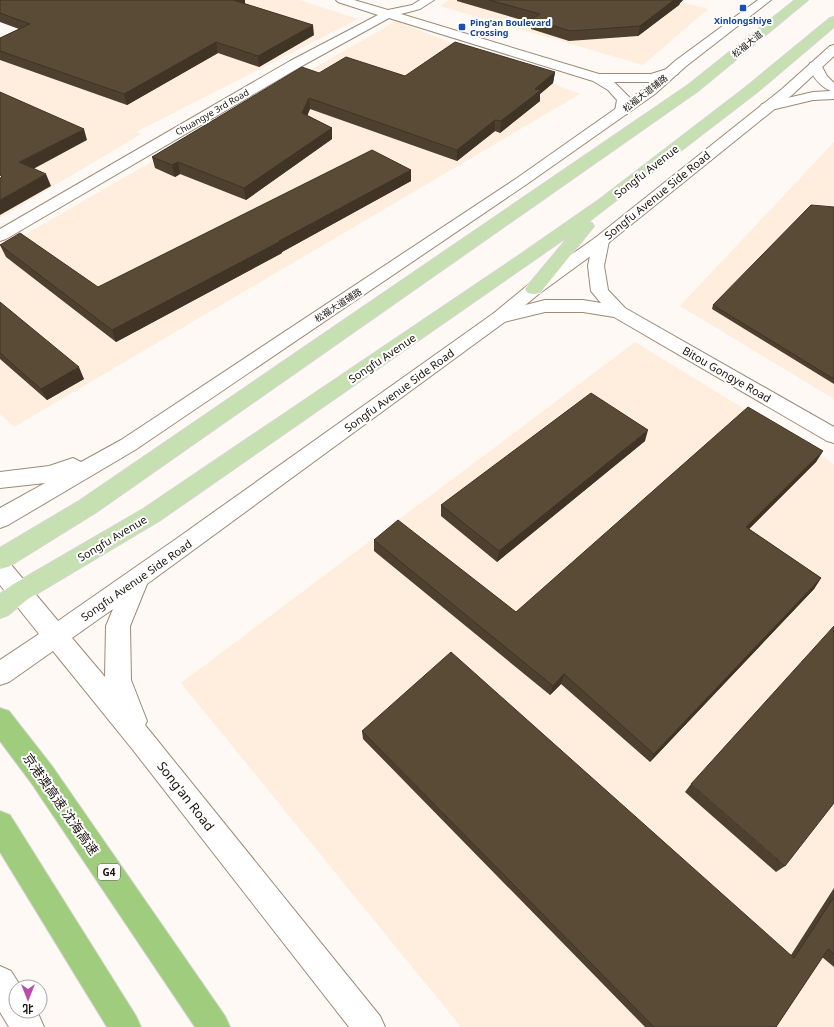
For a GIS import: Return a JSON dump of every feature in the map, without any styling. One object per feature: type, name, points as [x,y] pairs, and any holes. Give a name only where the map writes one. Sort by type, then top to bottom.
[{"type":"highway","name":"京港澳高速 沈海高速","points":[[0,720],[46,781],[214,1027]]},
{"type":"highway","points":[[0,825],[125,1027]]},
{"type":"main road","points":[[342,0],[598,78],[613,87],[624,99],[622,111]]},
{"type":"main road","name":"Chuangye 3rd Road","points":[[0,236],[295,64],[388,14],[416,7],[428,0]]},
{"type":"main road","name":"松福大道辅路","points":[[281,341],[338,305],[522,181],[622,111],[650,91],[673,71],[764,0]]},
{"type":"main road","name":"松福大道","points":[[498,224],[693,88],[802,0]]},
{"type":"main road","points":[[534,289],[606,202],[751,90],[834,22]]},
{"type":"main road","points":[[834,50],[815,66],[819,76],[826,85],[834,88]]},
{"type":"main road","name":"Songfu Avenue Side Road","points":[[0,674],[57,636],[138,577],[184,546],[500,317],[534,289],[601,241],[767,107],[815,66]]},
{"type":"main road","points":[[598,78],[652,78],[673,71]]},
{"type":"main road","points":[[767,107],[813,96],[834,96]]},
{"type":"main road","name":"松福大道辅路","points":[[332,337],[522,181]]},
{"type":"main road","name":"Songfu Avenue","points":[[10,600],[151,515],[524,260],[606,202]]},
{"type":"main road","points":[[0,560],[87,507],[498,224]]},
{"type":"main road","name":"松福大道辅路","points":[[281,341],[498,224]]},
{"type":"main road","points":[[601,241],[596,266],[600,291],[619,312]]},
{"type":"main road","points":[[500,317],[545,306],[583,306],[619,312]]},
{"type":"main road","name":"Bitou Gongye Road","points":[[619,312],[834,436]]},
{"type":"main road","points":[[0,519],[128,445],[281,341]]},
{"type":"main road","points":[[0,480],[50,474],[128,445]]},
{"type":"main road","name":"Song'an Road","points":[[0,568],[10,600],[57,636],[369,1027]]},
{"type":"main road","points":[[138,577],[118,626],[118,680],[142,741]]},
{"type":"main road","points":[[0,982],[8,995]]},
{"type":"shaded area","points":[[113,0],[300,0],[358,19],[136,132],[141,134],[0,218],[0,51]]},
{"type":"shaded area","points":[[450,0],[674,0],[708,9],[643,65],[440,6]]},
{"type":"shaded area","points":[[396,21],[580,94],[14,427],[0,414],[0,249]]},
{"type":"shaded area","points":[[834,142],[834,399],[680,306]]},
{"type":"shaded area","points":[[635,342],[834,464],[834,1027],[461,1027],[181,683]]},
{"type":"building","points":[[0,0],[233,0],[313,25],[258,56],[216,42],[124,94],[0,51],[0,38],[30,24],[0,13]]},
{"type":"building","points":[[489,0],[674,0],[640,26],[570,31],[532,19],[540,14]]},
{"type":"building","points":[[455,42],[555,72],[535,89],[541,90],[501,121],[495,120],[457,150],[309,98],[302,113],[332,128],[244,188],[178,162],[172,165],[152,157],[302,67],[319,73],[346,57],[405,76]]},
{"type":"building","points":[[0,92],[84,129],[19,162],[46,174],[0,200],[0,178],[2,177],[0,175]]},
{"type":"building","points":[[372,150],[411,170],[279,241],[281,241],[112,330],[0,245],[20,233],[98,287]]},
{"type":"building","points":[[811,205],[834,207],[834,379],[713,305]]},
{"type":"building","points":[[0,302],[79,367],[41,389],[0,353]]},
{"type":"building","points":[[591,393],[648,430],[499,551],[441,505]]},
{"type":"building","points":[[748,407],[823,451],[746,527],[821,578],[654,754],[564,674],[553,686],[374,540],[398,520],[516,612]]},
{"type":"building","points":[[834,626],[834,803],[785,866],[691,784]]},
{"type":"building","points":[[451,652],[794,958],[834,897],[834,954],[828,949],[776,1027],[654,1027],[362,731]]},
{"type":"place","name":"Xinlongshiye","points":[[743,8]]},
{"type":"place","name":"Ping'an Boulevard Crossing","points":[[462,27]]}]
